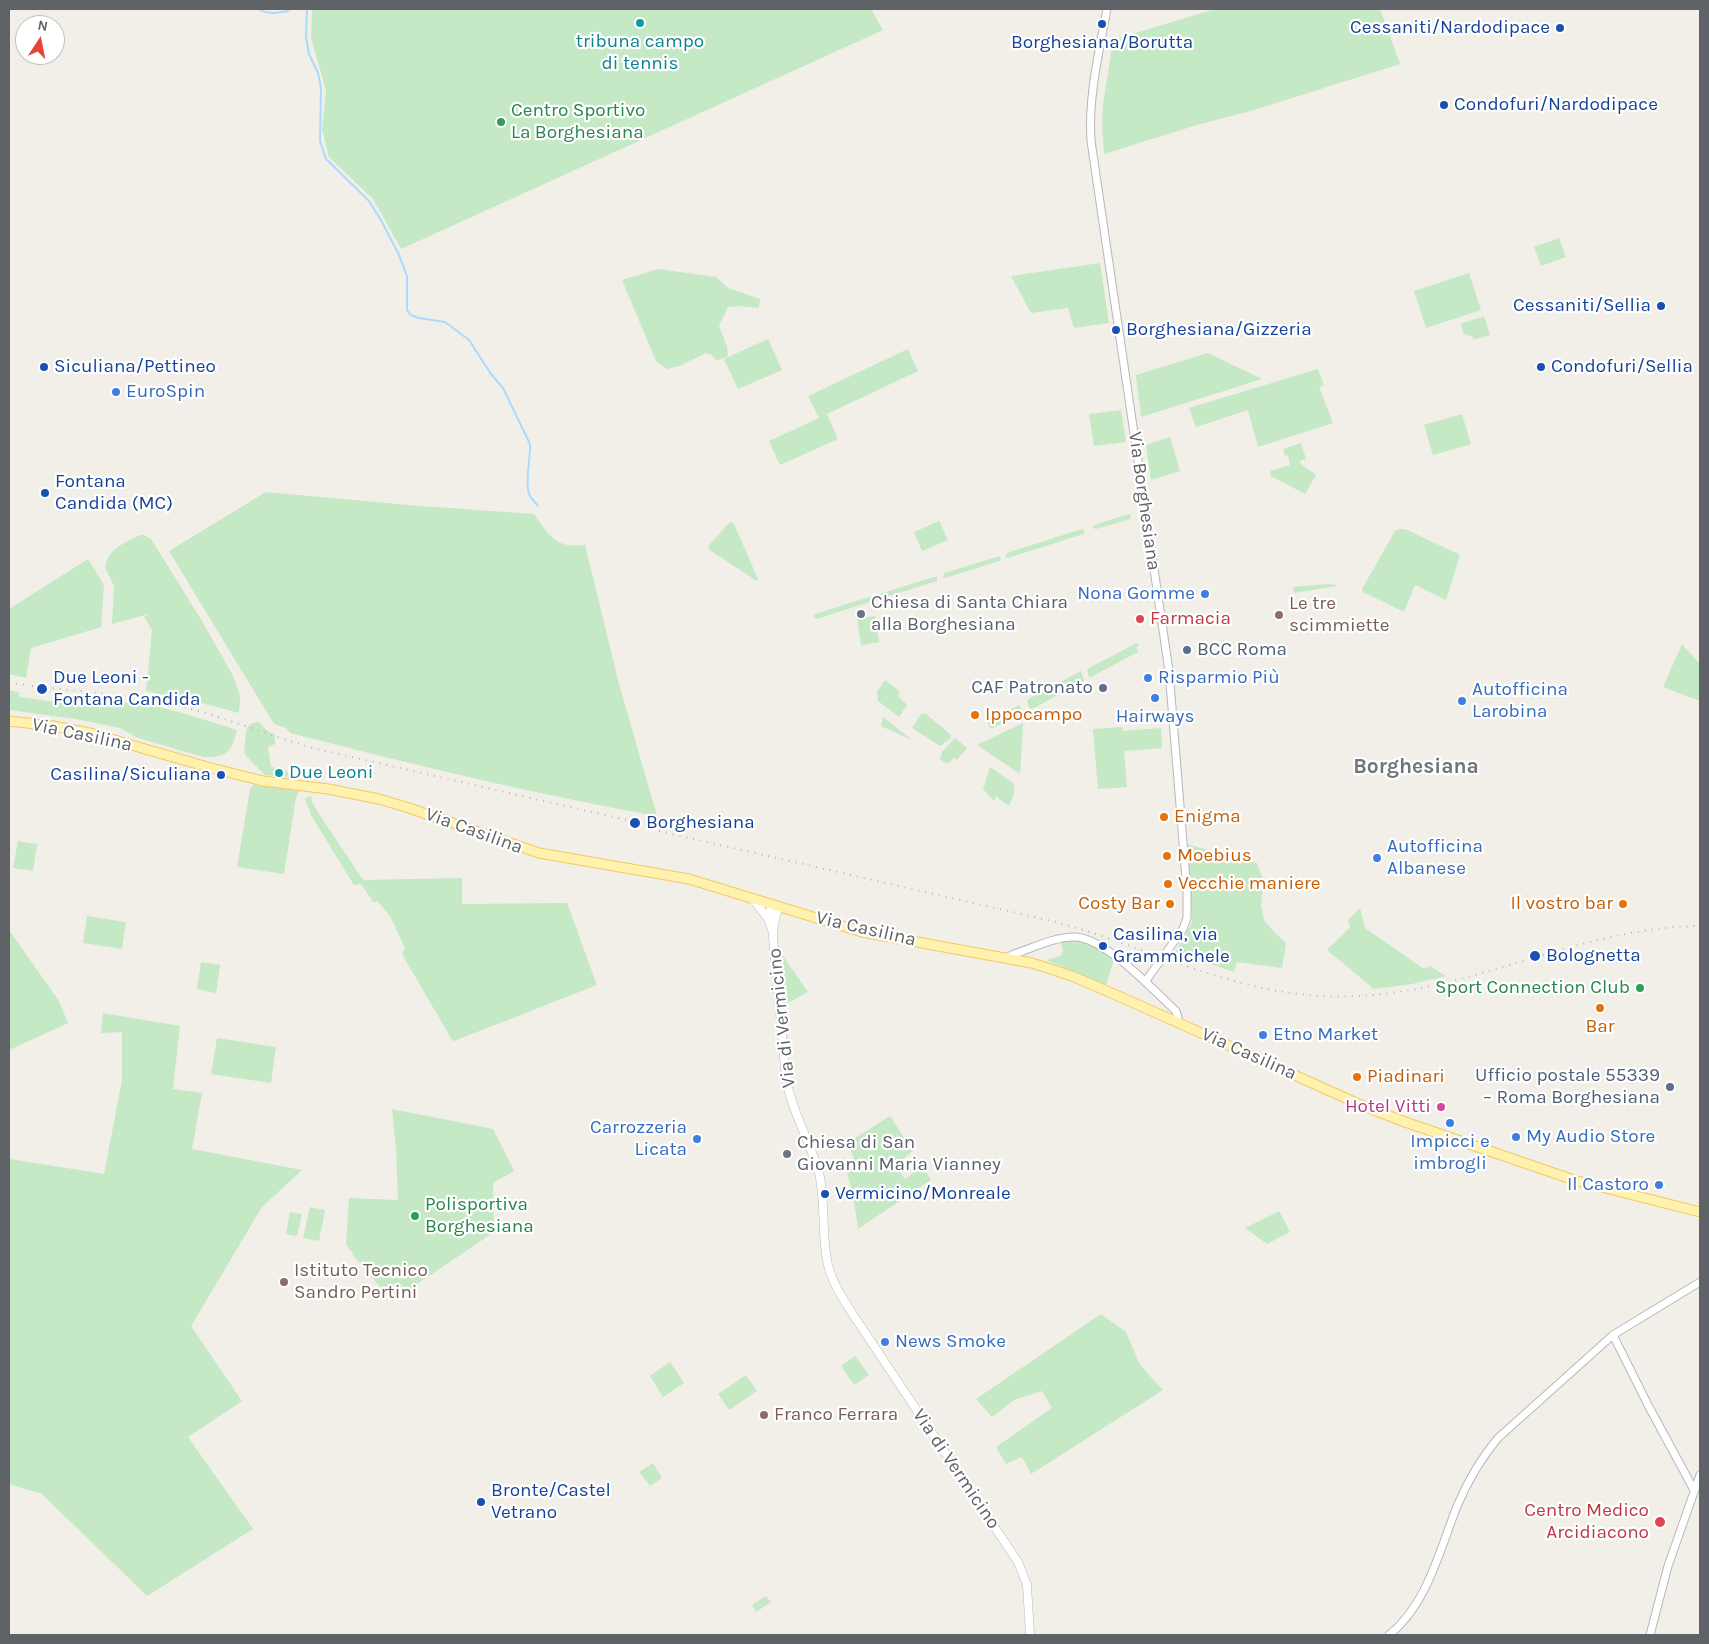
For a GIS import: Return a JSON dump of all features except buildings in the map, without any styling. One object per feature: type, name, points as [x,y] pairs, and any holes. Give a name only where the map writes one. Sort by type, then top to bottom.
[{"type":"main road","name":"Via Casilina","points":[[9,721],[81,731],[216,770],[263,781],[313,787],[368,797],[409,808],[539,853],[680,877],[869,934],[1008,957],[1041,965],[1072,976],[1405,1122],[1574,1180],[1700,1212]]},
{"type":"main road","name":"Via di Vermicino","points":[[753,899],[769,921],[773,936]]},
{"type":"main road","name":"Via di Vermicino","points":[[769,921],[775,906]]},
{"type":"main road","name":"Via di Vermicino","points":[[775,906],[773,936],[786,1081],[791,1100],[819,1176],[827,1258],[832,1276],[852,1313],[996,1527],[1021,1568],[1028,1587],[1030,1635]]},
{"type":"street","name":"Via Borghesiana","points":[[1107,9],[1092,105],[1092,146],[1169,671],[1187,891],[1187,918],[1183,929],[1145,982]]},
{"type":"street","points":[[1008,957],[1060,940],[1079,937],[1092,941],[1109,950],[1176,1011],[1177,1022]]},
{"type":"street","points":[[1389,1635],[1403,1621],[1420,1598],[1461,1497],[1490,1449],[1512,1423],[1613,1335],[1700,1282]]},
{"type":"street","points":[[1613,1335],[1694,1490]]},
{"type":"street","points":[[1650,1635],[1666,1572],[1700,1474]]},
{"type":"green space","name":"Centro Sportivo La Borghesiana","points":[[871,9],[883,30],[401,249],[373,199],[329,157],[322,129],[326,90],[311,38],[312,10]]},
{"type":"green space","points":[[1215,9],[1380,9],[1400,64],[1254,110],[1197,125],[1104,154],[1103,105],[1113,40]]},
{"type":"green space","points":[[1559,238],[1566,257],[1541,266],[1534,247]]},
{"type":"green space","points":[[1100,263],[1109,323],[1074,328],[1068,308],[1031,313],[1011,276]]},
{"type":"green space","points":[[658,269],[716,277],[728,288],[760,299],[759,308],[728,307],[719,326],[727,346],[728,356],[717,361],[712,355],[706,353],[679,366],[667,369],[656,361],[622,280]]},
{"type":"green space","points":[[1469,273],[1481,310],[1426,328],[1414,291]]},
{"type":"green space","points":[[1484,316],[1490,335],[1473,340],[1472,335],[1468,337],[1467,334],[1464,335],[1461,324]]},
{"type":"green space","points":[[768,339],[782,370],[738,389],[724,359]]},
{"type":"green space","points":[[908,349],[918,371],[827,414],[838,439],[780,465],[769,441],[819,418],[808,396]]},
{"type":"green space","points":[[1208,353],[1262,379],[1141,417],[1136,375]]},
{"type":"green space","points":[[1318,369],[1324,385],[1319,387],[1333,423],[1258,447],[1248,410],[1196,427],[1189,408]]},
{"type":"green space","points":[[1121,410],[1126,442],[1094,446],[1089,414]]},
{"type":"green space","points":[[1462,414],[1471,444],[1433,455],[1424,425]]},
{"type":"green space","points":[[1170,437],[1180,471],[1151,480],[1146,445]]},
{"type":"green space","points":[[1301,443],[1306,459],[1300,461],[1300,463],[1316,475],[1305,494],[1271,476],[1270,471],[1290,465],[1288,455],[1285,456],[1283,449]]},
{"type":"green space","points":[[266,492],[534,514],[554,539],[566,545],[585,545],[619,684],[657,816],[564,798],[427,767],[290,733],[286,728],[274,724],[169,551]]},
{"type":"green space","points":[[1129,514],[1131,516],[1130,519],[1096,529],[1093,528],[1094,525]]},
{"type":"green space","points":[[939,521],[948,540],[922,551],[914,532]]},
{"type":"green space","points":[[730,522],[734,524],[758,579],[757,581],[708,549],[709,545]]},
{"type":"green space","points":[[1082,529],[1085,531],[1083,534],[1008,558],[1005,557],[1007,553]]},
{"type":"green space","points":[[1405,529],[1460,555],[1446,600],[1415,585],[1404,612],[1363,592],[1362,589],[1395,531]]},
{"type":"green space","points":[[140,535],[151,539],[202,621],[232,674],[239,692],[239,713],[146,691],[152,630],[144,617],[149,614],[112,624],[114,586],[105,567],[110,555],[118,547]]},
{"type":"green space","points":[[999,556],[1001,559],[999,561],[945,578],[943,577],[945,573]]},
{"type":"green space","points":[[88,559],[104,585],[101,627],[31,648],[26,678],[9,674],[9,609]]},
{"type":"green space","points":[[937,577],[937,581],[816,619],[813,616],[818,613]]},
{"type":"green space","points":[[1329,584],[1336,586],[1294,593],[1293,587]]},
{"type":"green space","points":[[875,616],[879,642],[861,645],[857,619]]},
{"type":"green space","points":[[1137,643],[1139,646],[1136,648],[1138,652],[1089,678],[1087,669]]},
{"type":"green space","points":[[1682,644],[1700,664],[1700,701],[1663,687]]},
{"type":"green space","points":[[1081,671],[1084,681],[1030,710],[1027,700]]},
{"type":"green space","points":[[885,680],[900,692],[898,696],[907,705],[899,717],[878,701],[877,692]]},
{"type":"green space","points":[[9,690],[19,692],[19,697],[87,706],[88,698],[163,708],[237,730],[233,744],[227,752],[223,755],[203,757],[138,738],[120,728],[76,719],[9,710]]},
{"type":"green space","points":[[1019,705],[1023,713],[991,729],[987,722]]},
{"type":"green space","points":[[921,714],[926,714],[951,735],[951,738],[940,746],[912,728]]},
{"type":"green space","points":[[883,717],[912,740],[881,726]]},
{"type":"green space","points":[[259,722],[266,730],[275,735],[275,744],[268,747],[271,767],[287,771],[291,777],[265,775],[245,755],[244,748],[247,728],[251,724]]},
{"type":"green space","points":[[1023,723],[1020,774],[977,745]]},
{"type":"green space","points":[[1122,727],[1123,731],[1161,728],[1162,748],[1124,751],[1127,787],[1098,789],[1093,729]]},
{"type":"green space","points":[[955,738],[967,748],[957,760],[954,758],[947,764],[940,759],[942,752]]},
{"type":"green space","points":[[990,767],[1013,783],[1014,792],[1009,806],[996,796],[994,801],[983,789]]},
{"type":"green space","points":[[253,785],[299,791],[296,797],[284,874],[237,867],[250,789]]},
{"type":"green space","points":[[311,795],[312,802],[321,817],[363,880],[462,878],[462,904],[567,903],[597,985],[454,1041],[452,1040],[402,954],[405,948],[390,916],[377,901],[374,903],[361,884],[354,885],[312,817],[305,799]]},
{"type":"green space","points":[[18,841],[37,844],[33,871],[13,868]]},
{"type":"green space","points":[[1186,844],[1257,863],[1264,881],[1261,905],[1264,920],[1286,943],[1282,968],[1237,962],[1234,972],[1175,952],[1192,923]]},
{"type":"green space","points":[[1360,908],[1365,928],[1424,969],[1430,966],[1446,976],[1412,984],[1374,989],[1327,950],[1350,927],[1348,920]]},
{"type":"green space","points":[[87,916],[126,922],[122,949],[83,943]]},
{"type":"green space","points":[[9,930],[59,1001],[68,1023],[9,1050]]},
{"type":"green space","points":[[1075,939],[1095,944],[1116,961],[1113,962],[1106,985],[1046,960],[1061,956],[1063,951],[1061,942]]},
{"type":"green space","points":[[779,950],[808,992],[784,1005]]},
{"type":"green space","points":[[201,962],[220,965],[216,993],[197,989]]},
{"type":"green space","points":[[103,1013],[180,1026],[173,1089],[202,1093],[192,1149],[302,1170],[262,1207],[191,1326],[242,1401],[188,1437],[253,1529],[147,1596],[42,1494],[9,1484],[9,1156],[10,1159],[104,1174],[122,1080],[122,1032],[101,1033]]},
{"type":"green space","points":[[217,1038],[276,1047],[271,1083],[211,1074]]},
{"type":"green space","name":"Polisportiva Borghesiana","points":[[392,1109],[493,1129],[514,1171],[493,1183],[494,1232],[392,1301],[346,1245],[349,1198],[398,1200]]},
{"type":"green space","points":[[890,1116],[913,1151],[895,1165],[905,1179],[922,1166],[931,1180],[858,1229],[853,1194],[845,1166],[854,1157],[847,1143]]},
{"type":"green space","points":[[310,1207],[325,1210],[319,1241],[303,1238]]},
{"type":"green space","points":[[1279,1211],[1290,1232],[1267,1244],[1245,1228]]},
{"type":"green space","points":[[290,1212],[302,1214],[297,1236],[286,1234]]},
{"type":"green space","points":[[1101,1314],[1126,1332],[1140,1365],[1163,1390],[1031,1474],[1022,1457],[1006,1464],[996,1447],[1052,1408],[1042,1391],[1014,1400],[992,1417],[976,1399]]},
{"type":"green space","points":[[855,1356],[869,1375],[854,1385],[841,1366]]},
{"type":"green space","points":[[670,1362],[684,1383],[663,1397],[650,1376]]},
{"type":"green space","points":[[746,1375],[757,1391],[729,1410],[718,1394]]},
{"type":"green space","points":[[653,1463],[662,1478],[650,1486],[639,1472]]},
{"type":"green space","points":[[766,1596],[771,1602],[756,1612],[752,1605]]},
{"type":"waterway","points":[[258,9],[273,13],[288,11],[289,9]]},
{"type":"waterway","points":[[307,9],[306,37],[309,54],[318,73],[321,88],[320,141],[326,159],[369,201],[381,220],[399,255],[407,276],[407,310],[411,315],[419,318],[445,322],[469,340],[491,374],[503,388],[530,444],[528,490],[538,506]]},
{"type":"railway","points":[[9,683],[27,685]]},
{"type":"railway","points":[[32,686],[127,697],[183,707],[317,749],[653,826]]},
{"type":"railway","points":[[659,831],[1056,922],[1222,977],[1262,988],[1309,995],[1341,997],[1415,989],[1617,936],[1658,929],[1700,926]]},
{"type":"place","name":"tribuna campo di tennis","points":[[640,23]]},
{"type":"place","name":"Borghesiana/Borutta","points":[[1102,24]]},
{"type":"place","name":"Cessaniti/Nardodipace","points":[[1560,28]]},
{"type":"place","name":"Condofuri/Nardodipace","points":[[1444,105]]},
{"type":"place","name":"Centro Sportivo La Borghesiana","points":[[501,122]]},
{"type":"place","name":"Cessaniti/Sellia","points":[[1661,306]]},
{"type":"place","name":"Borghesiana/Gizzeria","points":[[1116,330]]},
{"type":"place","name":"Siculiana/Pettineo","points":[[44,367]]},
{"type":"place","name":"Condofuri/Sellia","points":[[1541,367]]},
{"type":"place","name":"EuroSpin","points":[[116,392]]},
{"type":"place","name":"Fontana Candida (MC)","points":[[45,493]]},
{"type":"place","name":"Nona Gomme","points":[[1205,594]]},
{"type":"place","name":"Chiesa di Santa Chiara alla Borghesiana","points":[[861,614]]},
{"type":"place","name":"Le tre scimmiette","points":[[1279,615]]},
{"type":"place","name":"Farmacia","points":[[1140,619]]},
{"type":"place","name":"BCC Roma","points":[[1187,650]]},
{"type":"place","name":"Risparmio Più","points":[[1148,678]]},
{"type":"place","name":"CAF Patronato","points":[[1103,688]]},
{"type":"place","name":"Due Leoni - Fontana Candida","points":[[42,689]]},
{"type":"place","name":"Hairways","points":[[1155,698]]},
{"type":"place","name":"Autofficina Larobina","points":[[1462,701]]},
{"type":"place","name":"Ippocampo","points":[[975,715]]},
{"type":"place","name":"Due Leoni","points":[[279,773]]},
{"type":"place","name":"Casilina/Siculiana","points":[[221,775]]},
{"type":"place","name":"Enigma","points":[[1164,817]]},
{"type":"place","name":"Borghesiana","points":[[635,823]]},
{"type":"place","name":"Moebius","points":[[1167,856]]},
{"type":"place","name":"Autofficina Albanese","points":[[1377,858]]},
{"type":"place","name":"Vecchie maniere","points":[[1168,884]]},
{"type":"place","name":"Costy Bar","points":[[1170,904]]},
{"type":"place","name":"Il vostro bar","points":[[1623,904]]},
{"type":"place","name":"Casilina, via Grammichele","points":[[1103,946]]},
{"type":"place","name":"Bolognetta","points":[[1535,956]]},
{"type":"place","name":"Sport Connection Club","points":[[1640,988]]},
{"type":"place","name":"Bar","points":[[1600,1008]]},
{"type":"place","name":"Etno Market","points":[[1263,1035]]},
{"type":"place","name":"Piadinari","points":[[1357,1077]]},
{"type":"place","name":"Ufficio postale 55339 – Roma Borghesiana","points":[[1670,1087]]},
{"type":"place","name":"Hotel Vitti","points":[[1441,1107]]},
{"type":"place","name":"Impicci e imbrogli","points":[[1450,1123]]},
{"type":"place","name":"My Audio Store","points":[[1516,1137]]},
{"type":"place","name":"Carrozzeria Licata","points":[[697,1139]]},
{"type":"place","name":"Chiesa di San Giovanni Maria Vianney","points":[[787,1154]]},
{"type":"place","name":"Il Castoro","points":[[1659,1185]]},
{"type":"place","name":"Vermicino/Monreale","points":[[825,1194]]},
{"type":"place","name":"Polisportiva Borghesiana","points":[[415,1216]]},
{"type":"place","name":"Istituto Tecnico Sandro Pertini","points":[[284,1282]]},
{"type":"place","name":"News Smoke","points":[[885,1342]]},
{"type":"place","name":"Franco Ferrara","points":[[764,1415]]},
{"type":"place","name":"Bronte/Castel Vetrano","points":[[481,1502]]},
{"type":"place","name":"Centro Medico Arcidiacono","points":[[1660,1522]]},
{"type":"district","name":"Borghesiana","points":[[1416,767]]}]
